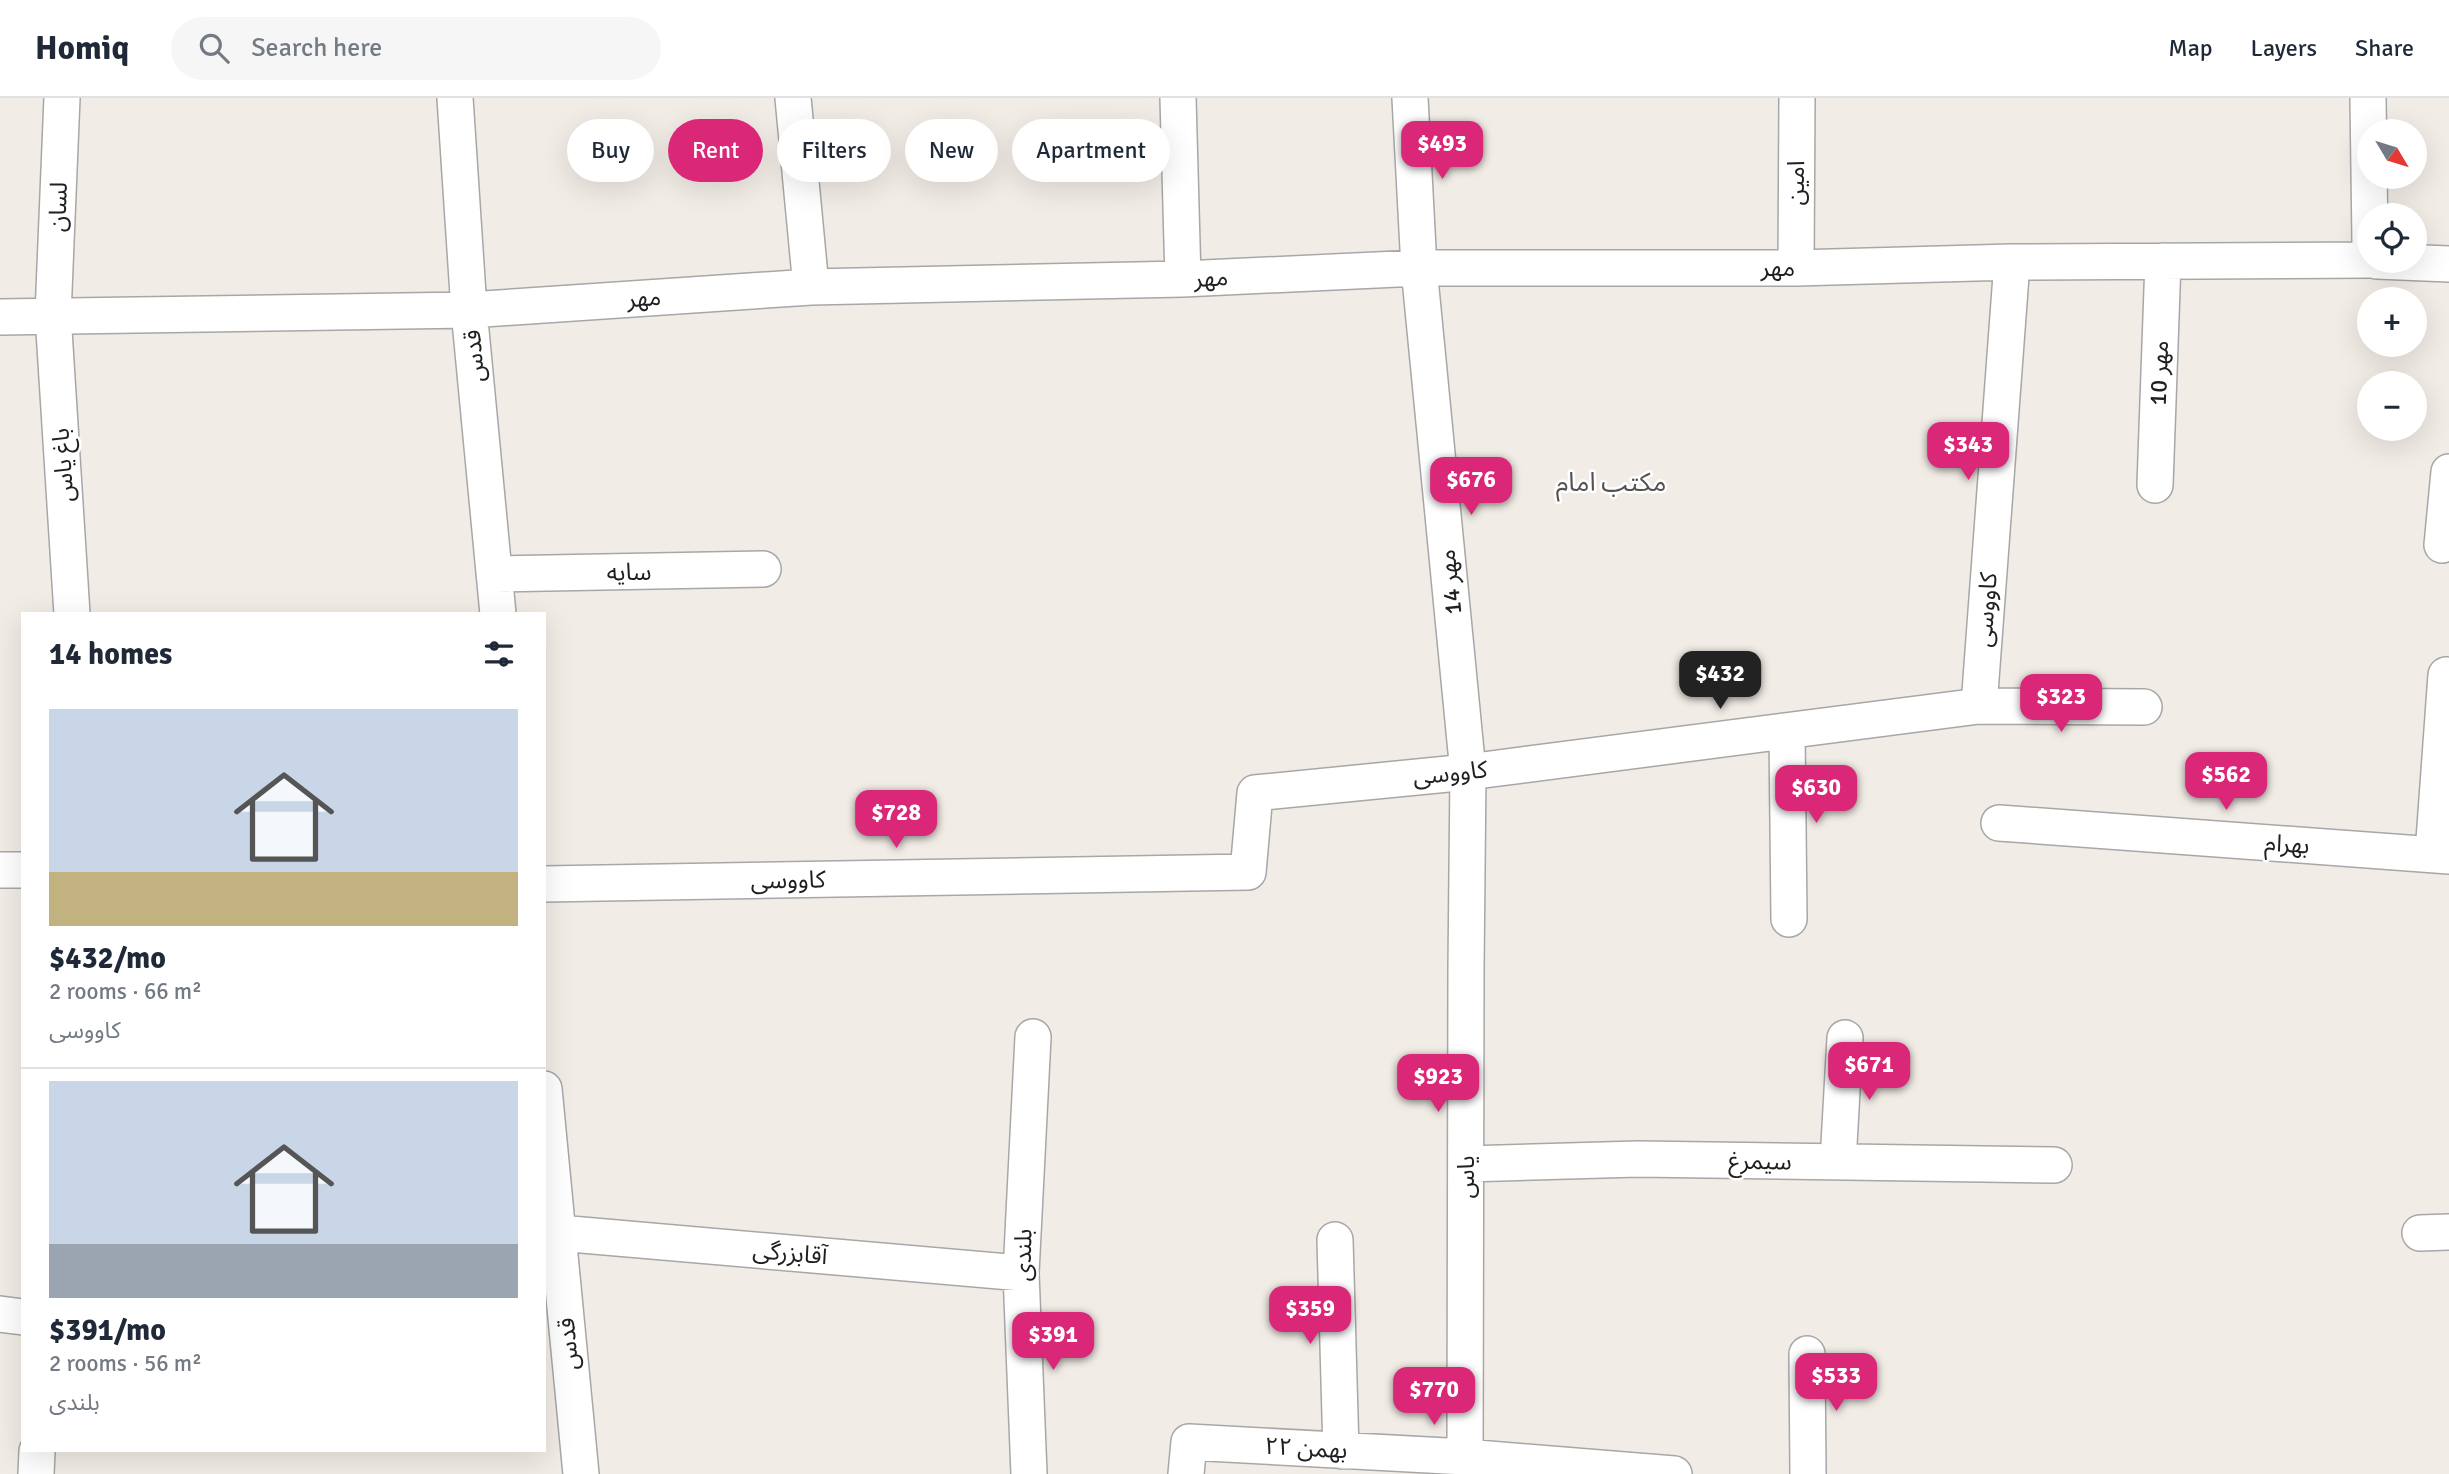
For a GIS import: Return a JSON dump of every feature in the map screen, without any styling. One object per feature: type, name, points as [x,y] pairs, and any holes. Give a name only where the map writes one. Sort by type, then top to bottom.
[{"type":"street","name":"لسان","points":[[53,315],[62,98]]},
{"type":"street","name":"قدس","points":[[455,98],[469,310],[498,612]]},
{"type":"street","points":[[793,98],[811,287]]},
{"type":"street","points":[[1178,98],[1183,279]]},
{"type":"street","name":"مهر 14","points":[[1410,98],[1419,268],[1468,772]]},
{"type":"street","name":"امین","points":[[1796,268],[1797,98]]},
{"type":"street","points":[[2368,98],[2369,203]]},
{"type":"street","name":"مهر","points":[[0,317],[469,310],[811,287],[1183,279],[1419,268],[1796,268],[2012,262],[2357,260]]},
{"type":"street","name":"مهر 10","points":[[2155,485],[2163,261]]},
{"type":"street","name":"کاووسی","points":[[546,884],[1248,872],[1255,793],[1468,772],[1979,706],[2012,262]]},
{"type":"street","points":[[2427,263],[2449,264]]},
{"type":"street","name":"باغ یاس","points":[[53,315],[72,612]]},
{"type":"street","points":[[2442,545],[2449,471]]},
{"type":"street","name":"سایه","points":[[494,574],[763,569]]},
{"type":"street","points":[[2441,855],[2446,676]]},
{"type":"street","points":[[1979,706],[2144,707]]},
{"type":"street","points":[[1787,731],[1789,919]]},
{"type":"street","name":"یاس","points":[[1465,1457],[1468,772]]},
{"type":"street","name":"بهرام","points":[[1998,823],[2441,855]]},
{"type":"street","points":[[0,870],[21,870]]},
{"type":"street","name":"بلندی","points":[[1029,1474],[1021,1273],[1033,1037]]},
{"type":"street","points":[[1838,1162],[1845,1038]]},
{"type":"street","name":"قدس","points":[[546,1107],[559,1233],[556,1335],[581,1474]]},
{"type":"street","name":"سیمرغ","points":[[1466,1164],[1638,1159],[2054,1165]]},
{"type":"street","name":"آقابزرگی","points":[[559,1233],[1021,1273]]},
{"type":"street","points":[[1335,1240],[1341,1451]]},
{"type":"street","points":[[1807,1354],[1808,1474]]},
{"type":"street","name":"۲۲ بهمن","points":[[1187,1458],[1341,1451],[1465,1457],[1674,1474]]},
{"type":"street","points":[[36,1474],[37,1452]]},
{"type":"district","name":"مکتب امام","points":[[1611,482]]}]
